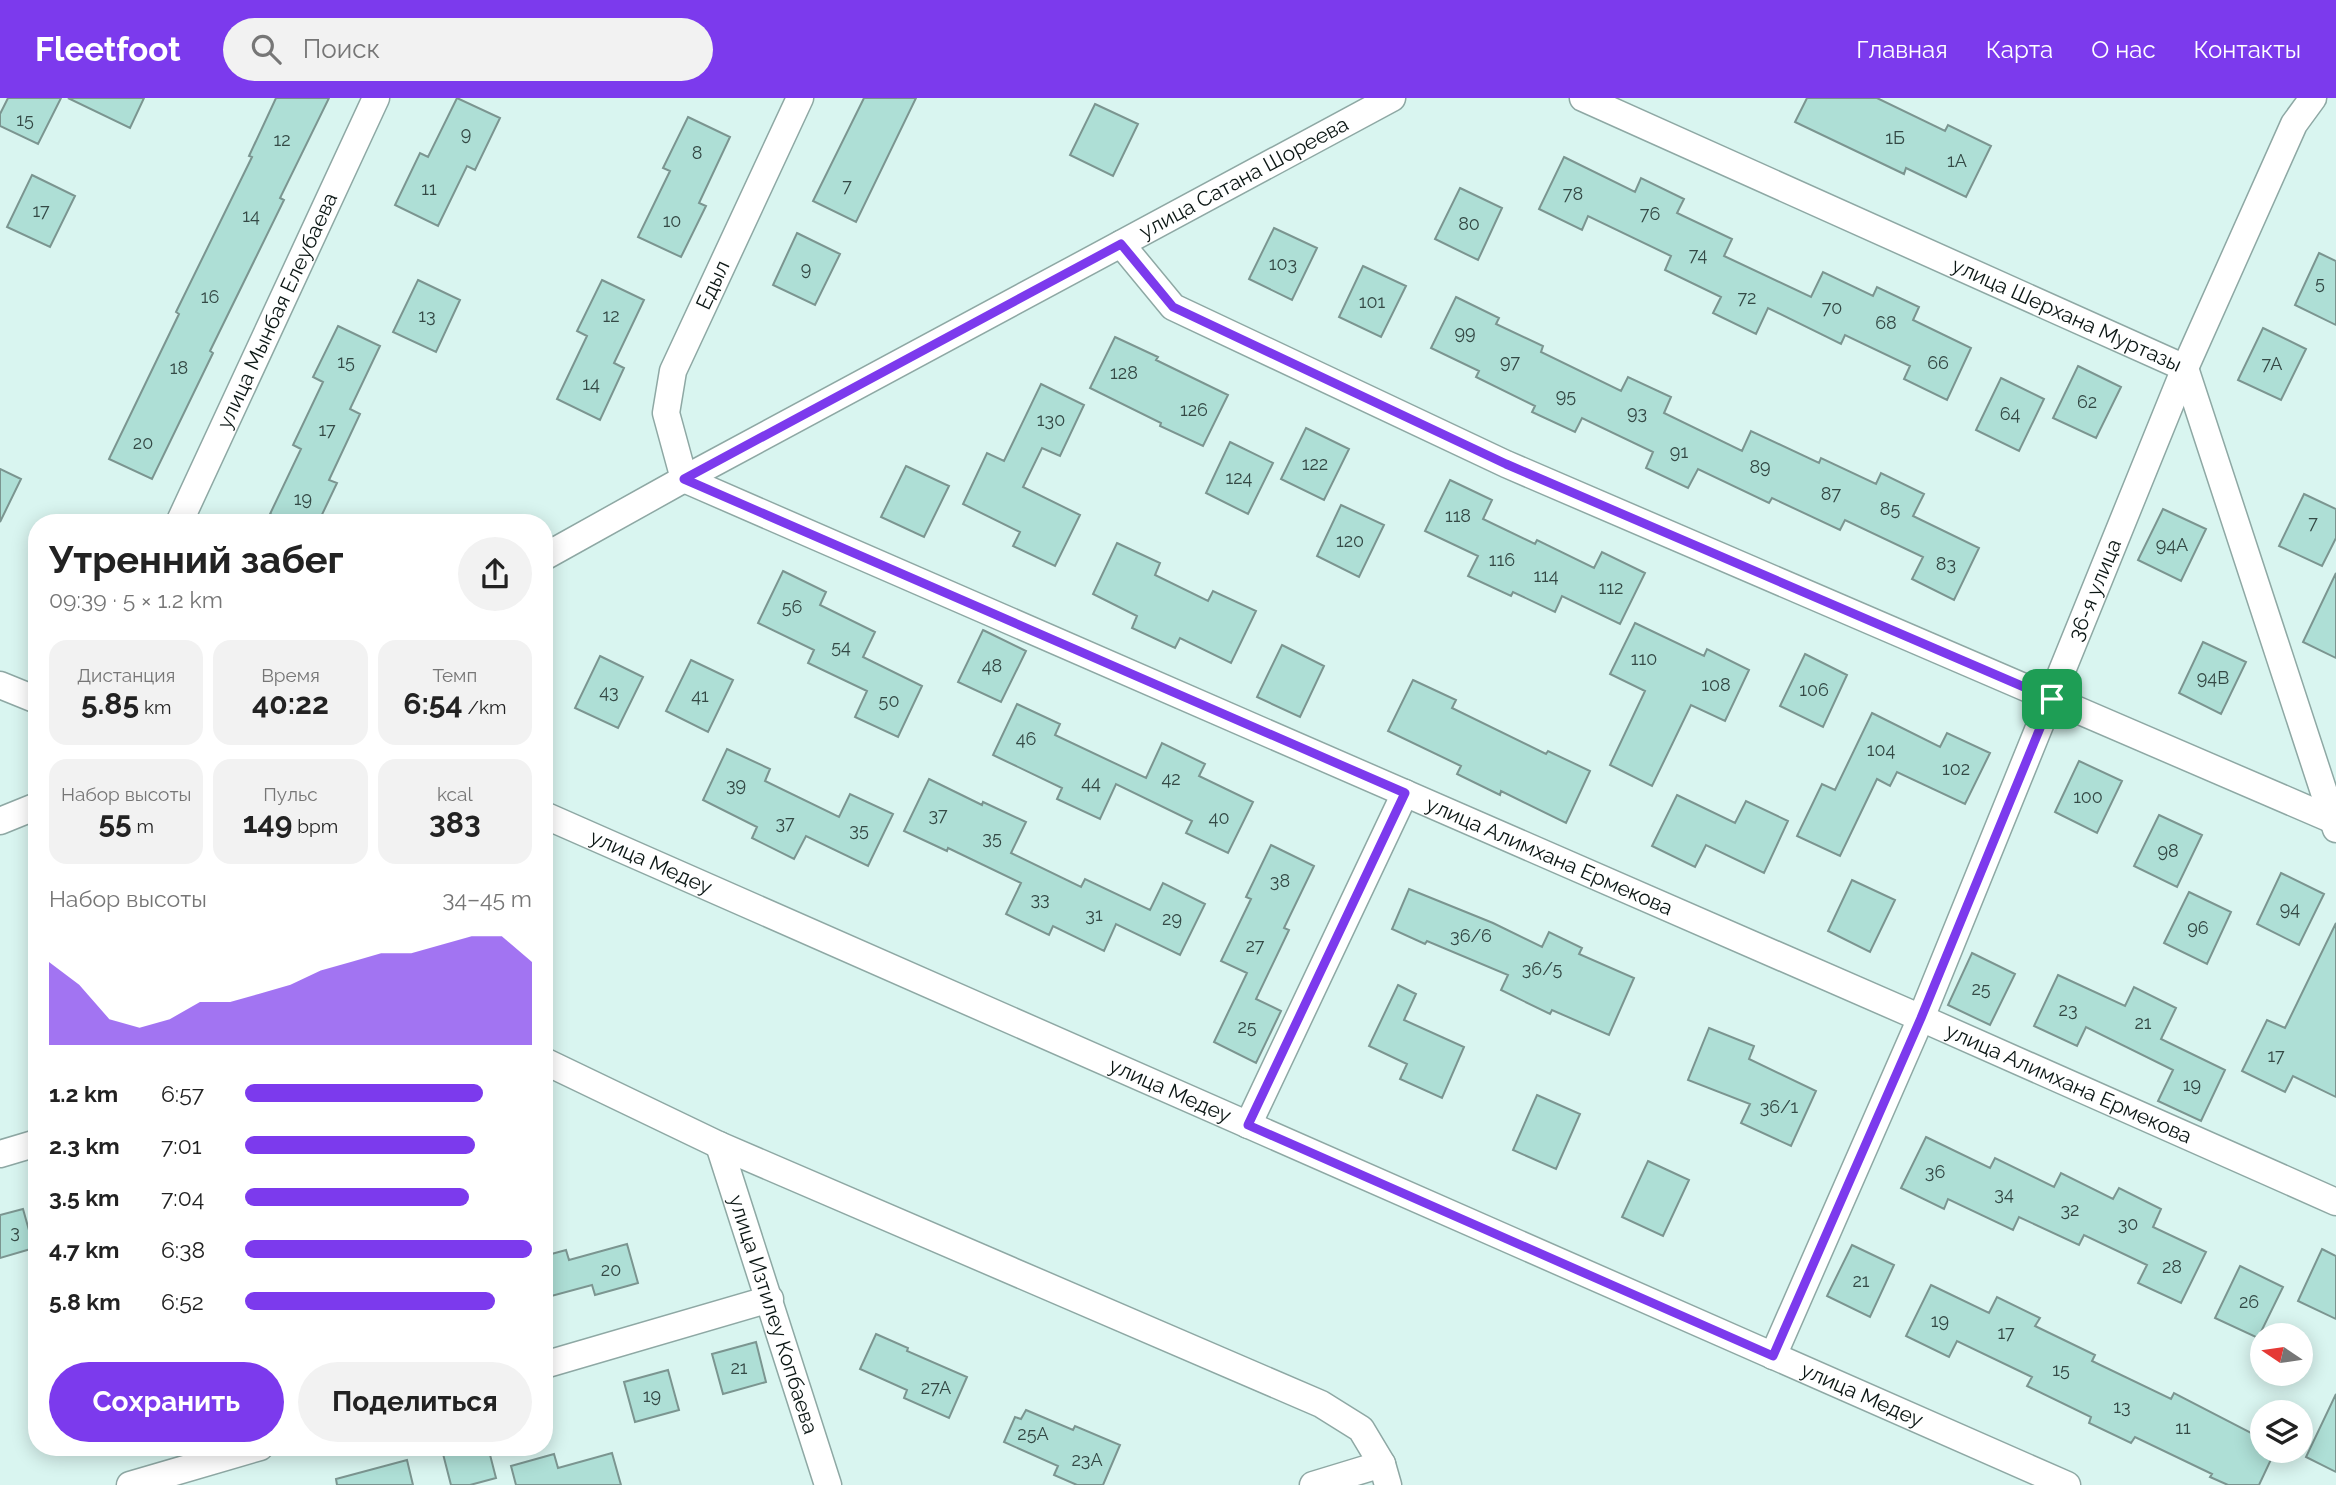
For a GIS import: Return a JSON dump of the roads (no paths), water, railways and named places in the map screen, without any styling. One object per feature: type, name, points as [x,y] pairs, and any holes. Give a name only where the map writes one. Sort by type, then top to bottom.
[{"type":"street","name":"улица Мынбая Елеубаева","points":[[183,514],[376,98]]},
{"type":"street","name":"Едыл","points":[[684,479],[666,414],[673,371],[800,98]]},
{"type":"street","name":"улица Сатана Шореева","points":[[553,552],[1392,98]]},
{"type":"street","name":"улица Шерхана Муртазы","points":[[1583,98],[2185,368],[2334,824]]},
{"type":"street","name":"36-я улица","points":[[1773,1356],[1921,1018],[2185,368],[2294,124],[2313,98]]},
{"type":"street","points":[[1121,244],[1173,307],[1506,464],[2052,699],[2334,824]]},
{"type":"street","name":"улица Алимхана Ермекова","points":[[684,479],[1921,1018],[2336,1202]]},
{"type":"street","points":[[0,685],[28,696]]},
{"type":"street","points":[[1248,1125],[1405,793]]},
{"type":"street","points":[[0,821],[28,810]]},
{"type":"street","name":"улица Медеу","points":[[553,819],[2067,1485]]},
{"type":"street","points":[[553,1065],[719,1145],[1321,1404],[1361,1429],[1385,1475],[1313,1485]]},
{"type":"street","name":"улица Изтилеу Копбаева","points":[[719,1145],[828,1485]]},
{"type":"street","points":[[0,1154],[28,1146]]},
{"type":"street","points":[[553,1362],[770,1299]]},
{"type":"street","points":[[130,1485],[229,1456]]}]
